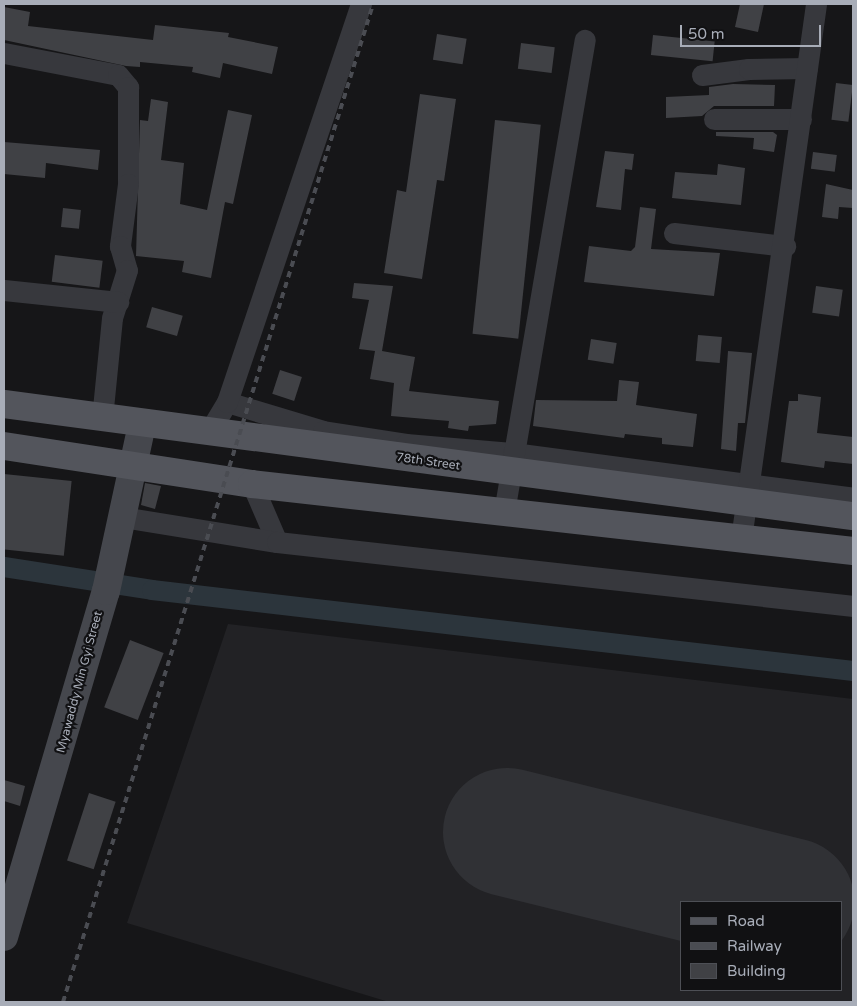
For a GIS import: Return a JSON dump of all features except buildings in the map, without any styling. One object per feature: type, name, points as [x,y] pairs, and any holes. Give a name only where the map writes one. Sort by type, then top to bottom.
[{"type":"main road","name":"78th Street","points":[[4,404],[142,424],[512,464],[749,494],[853,516]]},
{"type":"main road","name":"Myawaddy Min Gyi Street","points":[[4,936],[104,598],[142,424]]},
{"type":"main road","points":[[4,446],[252,484],[853,551]]},
{"type":"street","points":[[209,432],[227,402],[361,4]]},
{"type":"street","points":[[741,539],[785,246],[816,4]]},
{"type":"street","points":[[504,512],[585,40]]},
{"type":"street","points":[[4,53],[118,74],[128,86],[128,184],[120,246],[127,270],[118,302],[102,418]]},
{"type":"street","points":[[702,75],[749,68],[807,68]]},
{"type":"street","points":[[714,119],[801,119]]},
{"type":"street","points":[[674,233],[785,246]]},
{"type":"street","points":[[4,290],[118,302]]},
{"type":"street","points":[[227,402],[324,431],[512,464]]},
{"type":"street","points":[[252,484],[277,542]]},
{"type":"street","points":[[749,494],[853,498]]},
{"type":"street","points":[[122,517],[277,542],[853,606]]},
{"type":"shaded area","points":[[228,624],[853,699],[853,1002],[389,1002],[127,923]]},
{"type":"waterway","points":[[4,567],[152,590],[853,671]]},
{"type":"runway","points":[[507,832],[786,901]]},
{"type":"railway","points":[[63,1002],[373,4]]}]
